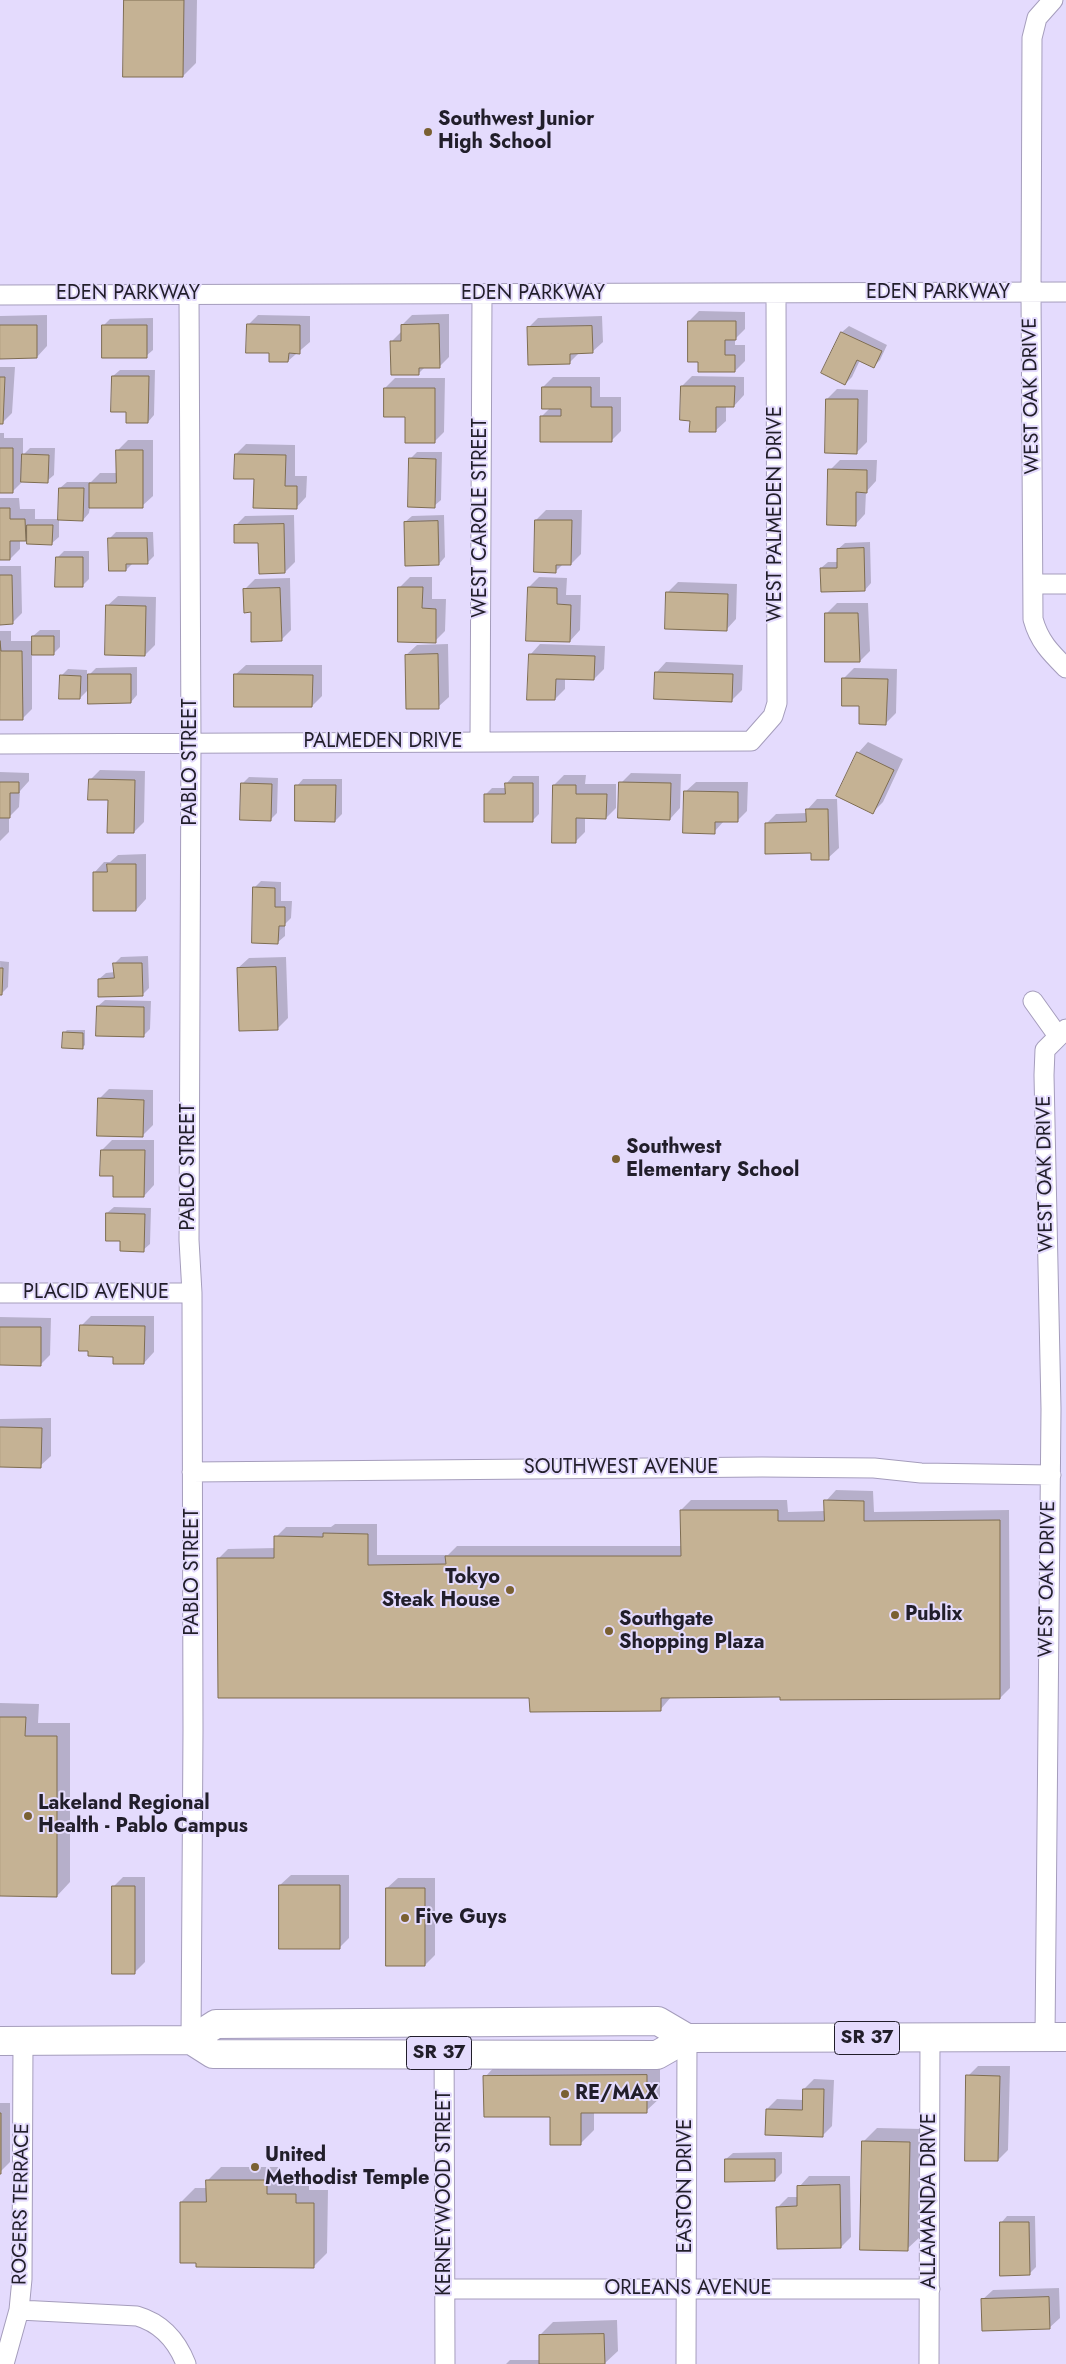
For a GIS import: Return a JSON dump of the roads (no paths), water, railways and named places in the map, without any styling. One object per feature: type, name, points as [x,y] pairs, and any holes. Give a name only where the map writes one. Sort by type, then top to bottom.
[{"type":"main road","name":"SR 37","points":[[687,2038],[658,2021],[216,2024],[191,2040],[213,2054],[444,2053],[657,2055],[687,2038],[1056,2037]]},
{"type":"main road","points":[[11,2041],[191,2040]]},
{"type":"street","name":"WEST OAK DRIVE","points":[[1053,0],[1037,18],[1032,38],[1033,619],[1038,636],[1047,650],[1066,668]]},
{"type":"street","name":"EDEN PARKWAY","points":[[0,294],[1066,292]]},
{"type":"street","name":"PABLO STREET","points":[[189,294],[191,743],[189,1240],[192,1293],[194,1730],[191,2040]]},
{"type":"street","name":"WEST CAROLE STREET","points":[[480,741],[482,294]]},
{"type":"street","name":"WEST PALMEDEN DRIVE","points":[[762,730],[773,716],[777,703],[776,294]]},
{"type":"street","points":[[1033,584],[1066,584]]},
{"type":"street","name":"PALMEDEN DRIVE","points":[[0,744],[480,741],[727,742],[751,741],[762,730]]},
{"type":"street","points":[[1033,1001],[1062,1032]]},
{"type":"street","name":"WEST OAK DRIVE","points":[[1056,2037],[1050,1475],[1051,1399],[1044,1075],[1045,1050],[1062,1032]]},
{"type":"street","name":"PLACID AVENUE","points":[[0,1293],[192,1293]]},
{"type":"street","name":"SOUTHWEST AVENUE","points":[[192,1472],[356,1469],[865,1468],[921,1473],[1050,1475]]},
{"type":"street","name":"KERNEYWOOD STREET","points":[[444,2022],[445,2364]]},
{"type":"street","name":"EASTON DRIVE","points":[[686,2364],[687,2038]]},
{"type":"street","name":"ALLAMANDA DRIVE","points":[[929,2364],[930,2038]]},
{"type":"street","name":"ROGERS TERRACE","points":[[4,2364],[19,2310],[22,2270],[11,2041]]},
{"type":"street","name":"ORLEANS AVENUE","points":[[446,2289],[930,2289]]},
{"type":"street","points":[[19,2310],[146,2318],[168,2334],[174,2341],[186,2364]]},
{"type":"place","name":"Southwest Junior High School","points":[[428,132]]},
{"type":"place","name":"Southwest Elementary School","points":[[616,1159]]},
{"type":"place","name":"Tokyo Steak House","points":[[510,1590]]},
{"type":"place","name":"Publix","points":[[895,1615]]},
{"type":"place","name":"Southgate Shopping Plaza","points":[[609,1631]]},
{"type":"place","name":"Lakeland Regional Health - Pablo Campus","points":[[28,1816]]},
{"type":"place","name":"Five Guys","points":[[405,1918]]},
{"type":"place","name":"RE/MAX","points":[[565,2094]]},
{"type":"place","name":"United Methodist Temple","points":[[255,2167]]}]
